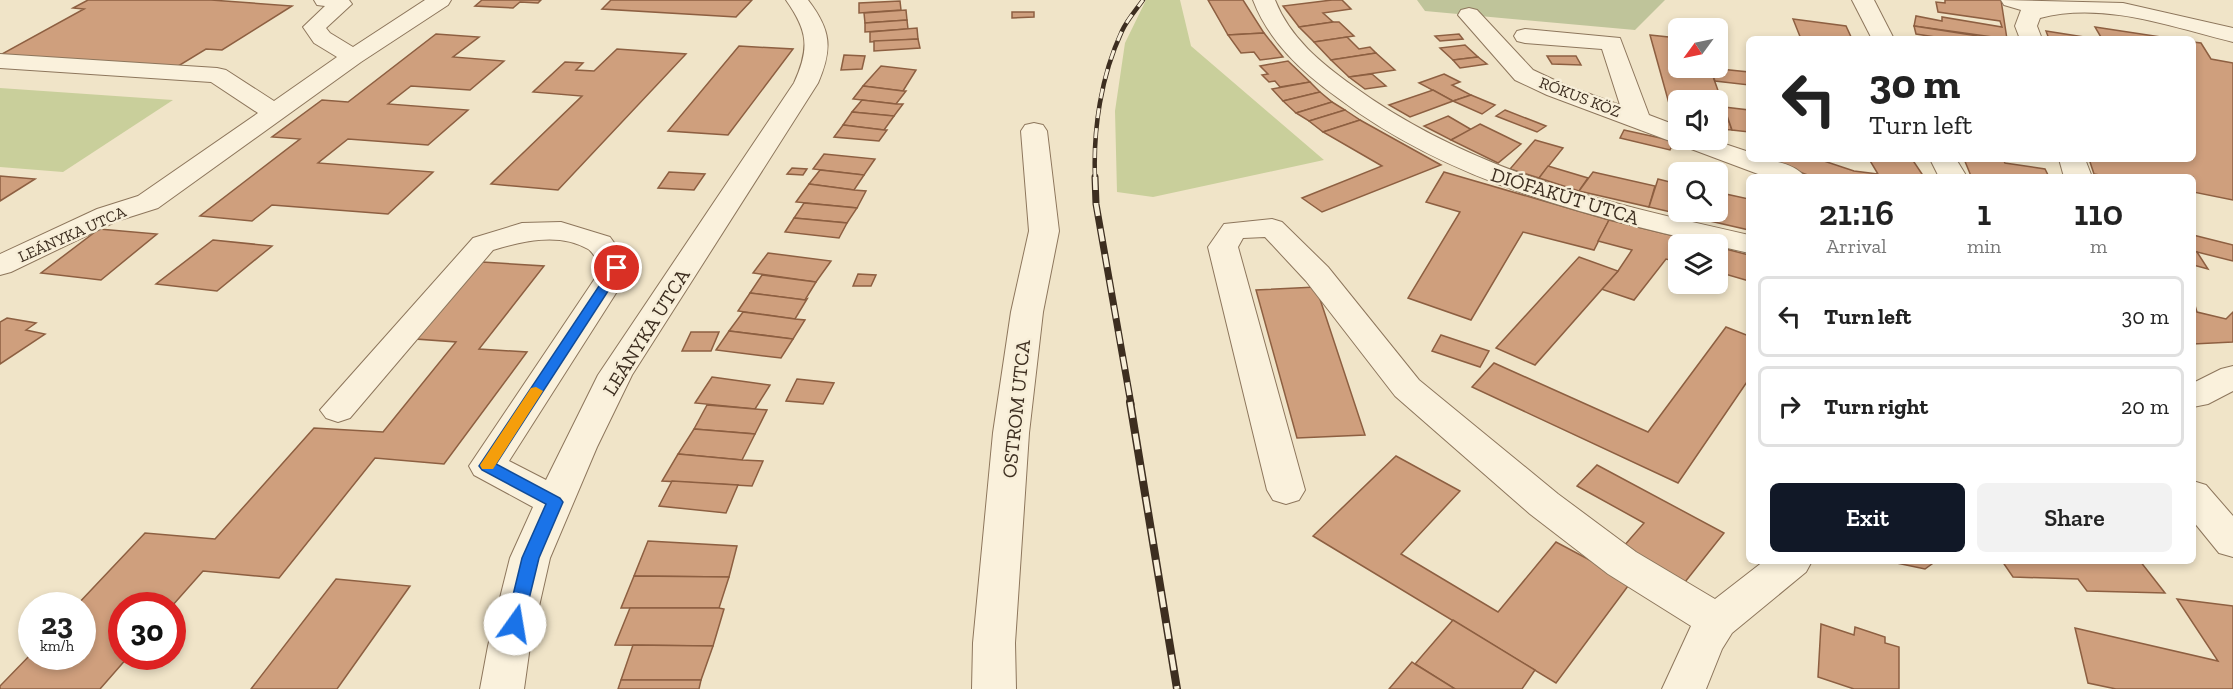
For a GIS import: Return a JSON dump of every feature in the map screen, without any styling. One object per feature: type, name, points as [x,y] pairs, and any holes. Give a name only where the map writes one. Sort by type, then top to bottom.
[{"type":"street","points":[[325,0],[342,4],[314,27],[322,38],[353,57]]},
{"type":"street","name":"LEÁNYKA UTCA","points":[[0,266],[107,215],[148,202],[353,57],[440,0]]},
{"type":"street","name":"LEÁNYKA UTCA","points":[[502,689],[530,558],[579,447],[615,375],[799,97],[811,75],[818,56],[816,36],[811,17],[797,0]]},
{"type":"street","name":"DIÓFAKÚT UTCA","points":[[1264,0],[1268,11],[1301,57],[1309,64],[1342,91],[1392,125],[1455,159],[1518,185],[1611,213],[1746,243]]},
{"type":"street","points":[[2012,0],[2045,10]]},
{"type":"street","points":[[2030,36],[2026,26],[2030,14],[2045,10],[2059,10],[2074,2],[2181,22],[2233,35]]},
{"type":"street","points":[[1873,4],[1882,36]]},
{"type":"street","name":"RÓKUS KÖZ","points":[[1469,15],[1524,75],[1556,90],[1668,131]]},
{"type":"street","points":[[1525,36],[1612,43],[1637,119]]},
{"type":"street","points":[[195,73],[222,57]]},
{"type":"street","points":[[0,61],[217,75],[274,112]]},
{"type":"street","name":"OSTROM UTCA","points":[[994,689],[994,643],[1011,433],[1027,312],[1044,231],[1034,131]]},
{"type":"street","points":[[1717,150],[1746,161]]},
{"type":"street","points":[[1750,162],[1783,174]]},
{"type":"street","points":[[1286,490],[1222,247],[1234,230],[1272,228],[1317,274],[1407,388],[1544,504],[1622,563],[1717,621]]},
{"type":"street","points":[[338,410],[483,244],[522,232],[561,231],[600,243],[617,268],[487,466],[555,502]]},
{"type":"street","points":[[2196,396],[2233,377]]},
{"type":"street","points":[[2196,499],[2233,542]]},
{"type":"street","points":[[1684,689],[1703,642],[1717,621],[1788,564]]},
{"type":"green space","points":[[1146,0],[1180,0],[1191,46],[1324,160],[1153,197],[1117,192],[1115,111],[1125,43]]},
{"type":"green space","points":[[1417,0],[1665,0],[1635,30],[1425,11]]},
{"type":"green space","points":[[0,88],[173,100],[63,172],[0,167]]},
{"type":"building","points":[[88,0],[211,0],[292,6],[222,50],[206,49],[175,68],[0,55],[84,9],[73,8]]},
{"type":"building","points":[[482,0],[541,0],[538,3],[520,2],[513,8],[475,6]]},
{"type":"building","points":[[611,0],[752,0],[736,17],[602,9]]},
{"type":"building","points":[[1208,0],[1243,0],[1264,33],[1228,35]]},
{"type":"building","points":[[1342,0],[1351,9],[1323,13],[1333,22],[1299,27],[1283,6]]},
{"type":"building","points":[[1945,0],[2001,0],[2007,36],[1986,36],[1914,26],[1916,16],[1942,21],[1942,17],[2002,27],[2000,21],[1938,12],[1936,2],[1945,3]]},
{"type":"building","points":[[900,1],[901,10],[859,13],[859,3]]},
{"type":"building","points":[[906,10],[907,20],[865,23],[864,13]]},
{"type":"building","points":[[1012,12],[1034,12],[1034,17],[1012,18]]},
{"type":"building","points":[[1793,19],[1846,26],[1851,36],[1800,36]]},
{"type":"building","points":[[907,20],[908,29],[865,32],[865,23]]},
{"type":"building","points":[[1339,22],[1354,36],[1314,42],[1299,27]]},
{"type":"building","points":[[1914,26],[1978,36],[1929,36],[1916,34]]},
{"type":"building","points":[[2095,27],[2154,36],[2100,36]]},
{"type":"building","points":[[917,28],[918,39],[870,42],[870,32]]},
{"type":"building","points":[[2046,31],[2078,36],[2048,36]]},
{"type":"building","points":[[1264,33],[1283,57],[1260,60],[1254,52],[1241,53],[1228,35]]},
{"type":"building","points":[[436,34],[479,37],[453,57],[504,61],[470,90],[411,86],[388,104],[468,110],[428,145],[348,139],[318,163],[433,172],[388,214],[272,205],[252,221],[200,216],[300,139],[272,137],[322,100],[348,102]]},
{"type":"building","points":[[1459,34],[1463,39],[1440,41],[1435,36]]},
{"type":"building","points":[[1650,35],[1668,37],[1668,78],[1714,78],[1718,90],[1668,90],[1668,100]]},
{"type":"building","points":[[1347,37],[1359,49],[1370,47],[1376,53],[1331,60],[1314,42]]},
{"type":"building","points":[[918,39],[920,48],[874,51],[874,41]]},
{"type":"building","points":[[2196,42],[2201,43],[2211,59],[2233,63],[2233,200],[2196,193],[2196,174],[2094,174],[2090,162],[2196,162]]},
{"type":"building","points":[[1465,45],[1478,57],[1453,60],[1440,48]]},
{"type":"building","points":[[739,46],[793,49],[728,135],[668,131]]},
{"type":"building","points":[[617,49],[686,54],[558,190],[491,184],[582,96],[533,92],[565,62],[583,63],[576,70],[594,71]]},
{"type":"building","points":[[1376,53],[1395,70],[1349,77],[1331,60]]},
{"type":"building","points":[[844,55],[865,56],[862,69],[841,70]]},
{"type":"building","points":[[1547,56],[1576,56],[1581,65],[1552,64]]},
{"type":"building","points":[[1478,57],[1487,64],[1460,68],[1453,60]]},
{"type":"building","points":[[1288,61],[1310,82],[1280,87],[1275,81],[1269,82],[1262,75],[1268,74],[1260,66]]},
{"type":"building","points":[[881,66],[916,70],[903,91],[863,86]]},
{"type":"building","points":[[1728,70],[1746,72],[1746,85],[1715,81],[1714,78],[1728,78]]},
{"type":"building","points":[[1372,74],[1386,86],[1365,89],[1349,77]]},
{"type":"building","points":[[1444,74],[1460,82],[1452,85],[1471,95],[1453,101],[1419,83]]},
{"type":"building","points":[[1310,82],[1320,92],[1283,101],[1272,89]]},
{"type":"building","points":[[863,86],[906,91],[896,104],[853,99]]},
{"type":"building","points":[[1433,90],[1453,101],[1410,117],[1389,105]]},
{"type":"building","points":[[1320,92],[1332,102],[1296,113],[1283,101]]},
{"type":"building","points":[[1471,95],[1495,105],[1482,114],[1453,101]]},
{"type":"building","points":[[862,100],[903,104],[894,116],[852,112]]},
{"type":"building","points":[[1332,102],[1345,110],[1309,121],[1296,113]]},
{"type":"building","points":[[1728,107],[1746,110],[1746,132],[1732,130],[1728,118]]},
{"type":"building","points":[[1345,110],[1360,120],[1323,132],[1309,121]]},
{"type":"building","points":[[1505,110],[1546,126],[1537,132],[1496,116]]},
{"type":"building","points":[[852,112],[894,116],[884,130],[843,125]]},
{"type":"building","points":[[1448,116],[1472,130],[1451,140],[1424,126]]},
{"type":"building","points":[[1360,120],[1441,165],[1322,212],[1302,198],[1382,166],[1323,132]]},
{"type":"building","points":[[1480,124],[1521,144],[1498,163],[1451,140]]},
{"type":"building","points":[[843,125],[887,130],[879,141],[834,137]]},
{"type":"building","points":[[1624,130],[1668,140],[1668,150],[1620,138]]},
{"type":"building","points":[[1535,140],[1563,148],[1539,178],[1510,169]]},
{"type":"building","points":[[824,154],[875,159],[864,175],[813,169]]},
{"type":"building","points":[[1772,162],[1827,162],[1854,171],[1878,174],[1805,174]]},
{"type":"building","points":[[1871,162],[1914,162],[1922,174],[1878,174]]},
{"type":"building","points":[[1965,162],[2004,162],[2045,169],[2048,174],[1970,174]]},
{"type":"building","points":[[1548,166],[1588,178],[1579,191],[1539,178]]},
{"type":"building","points":[[792,168],[807,169],[803,175],[787,174]]},
{"type":"building","points":[[820,170],[864,175],[854,190],[809,184]]},
{"type":"building","points":[[669,172],[705,174],[694,190],[658,188]]},
{"type":"building","points":[[1444,172],[1609,220],[1594,250],[1523,232],[1471,320],[1408,298],[1460,212],[1426,202]]},
{"type":"building","points":[[1593,172],[1655,186],[1649,207],[1579,191]]},
{"type":"building","points":[[0,176],[35,179],[0,201]]},
{"type":"building","points":[[1658,179],[1668,182],[1668,211],[1649,207]]},
{"type":"building","points":[[809,184],[866,191],[857,208],[796,202]]},
{"type":"building","points":[[1728,194],[1746,198],[1746,229],[1714,222],[1728,222]]},
{"type":"building","points":[[804,203],[857,208],[847,223],[794,218]]},
{"type":"building","points":[[794,218],[847,223],[839,238],[785,232]]},
{"type":"building","points":[[1609,220],[1668,234],[1668,260],[1666,259],[1634,300],[1601,289],[1618,271],[1632,250],[1598,241]]},
{"type":"building","points":[[99,229],[157,234],[101,280],[41,273]]},
{"type":"building","points":[[2196,236],[2233,245],[2233,261],[2196,252]]},
{"type":"building","points":[[213,240],[272,246],[217,291],[156,284]]},
{"type":"building","points":[[1728,250],[1746,254],[1746,280],[1728,275]]},
{"type":"building","points":[[2196,252],[2197,252],[2208,269],[2196,266]]},
{"type":"building","points":[[768,253],[831,261],[816,282],[753,273]]},
{"type":"building","points":[[1579,257],[1618,271],[1535,365],[1496,348]]},
{"type":"building","points":[[482,262],[544,266],[479,349],[527,352],[444,464],[375,458],[279,578],[203,571],[184,592],[108,592],[108,670],[117,670],[100,689],[0,689],[0,686],[18,667],[18,670],[96,670],[96,592],[89,592],[145,533],[215,539],[314,428],[383,432],[456,342],[416,339]]},
{"type":"building","points":[[858,274],[876,275],[871,286],[853,286]]},
{"type":"building","points":[[762,275],[816,282],[805,300],[750,293]]},
{"type":"building","points":[[1316,287],[1365,435],[1297,438],[1256,290]]},
{"type":"building","points":[[750,293],[807,299],[795,319],[738,311]]},
{"type":"building","points":[[2196,309],[2197,312],[2226,319],[2233,312],[2233,342],[2196,344]]},
{"type":"building","points":[[743,312],[805,320],[793,339],[729,331]]},
{"type":"building","points":[[7,318],[36,323],[26,330],[45,334],[0,364],[0,322]]},
{"type":"building","points":[[1726,327],[1746,335],[1746,383],[1678,483],[1472,387],[1494,363],[1648,432]]},
{"type":"building","points":[[729,331],[793,339],[781,358],[716,350]]},
{"type":"building","points":[[691,332],[719,332],[711,351],[682,351]]},
{"type":"building","points":[[1441,335],[1489,351],[1480,367],[1432,351]]},
{"type":"building","points":[[712,377],[770,385],[755,409],[695,403]]},
{"type":"building","points":[[797,379],[834,383],[823,404],[786,401]]},
{"type":"building","points":[[707,405],[767,410],[755,434],[694,429]]},
{"type":"building","points":[[694,429],[755,434],[742,460],[678,454]]},
{"type":"building","points":[[678,454],[763,461],[752,486],[662,481]]},
{"type":"building","points":[[1396,456],[1460,491],[1401,554],[1498,612],[1556,542],[1631,582],[1556,683],[1313,536]]},
{"type":"building","points":[[1597,465],[1724,533],[1685,582],[1623,547],[1644,523],[1577,486]]},
{"type":"building","points":[[672,481],[738,485],[726,513],[659,506]]},
{"type":"building","points":[[648,541],[737,546],[729,577],[634,576]]},
{"type":"building","points":[[1901,564],[1932,564],[1925,569]]},
{"type":"building","points":[[2004,564],[2142,564],[2165,593],[2087,591],[2078,579],[2013,577]]},
{"type":"building","points":[[634,576],[729,577],[719,608],[621,608]]},
{"type":"building","points":[[336,579],[410,586],[337,689],[251,689]]},
{"type":"building","points":[[2177,599],[2233,606],[2233,689],[2116,689],[2088,683],[2075,628],[2218,661]]},
{"type":"building","points":[[630,608],[724,609],[713,646],[615,645]]},
{"type":"building","points":[[1453,620],[1535,670],[1522,689],[1455,689],[1415,664]]},
{"type":"building","points":[[1821,624],[1854,635],[1855,627],[1885,637],[1885,643],[1899,647],[1899,689],[1854,689],[1818,677]]},
{"type":"building","points":[[633,645],[713,646],[701,680],[621,680]]},
{"type":"building","points":[[1412,662],[1415,664],[1455,689],[1389,689]]},
{"type":"building","points":[[621,680],[701,680],[699,689],[618,689]]},
{"type":"railway","points":[[1095,177],[1095,141],[1104,84],[1122,31],[1143,0]]},
{"type":"railway","points":[[1095,177],[1096,204],[1131,404]]},
{"type":"railway","points":[[1130,402],[1177,689]]},
{"type":"slow traffic","points":[[488,465],[536,391]]},
{"type":"route","points":[[515,624],[530,558],[555,502],[487,466],[617,268]]}]
